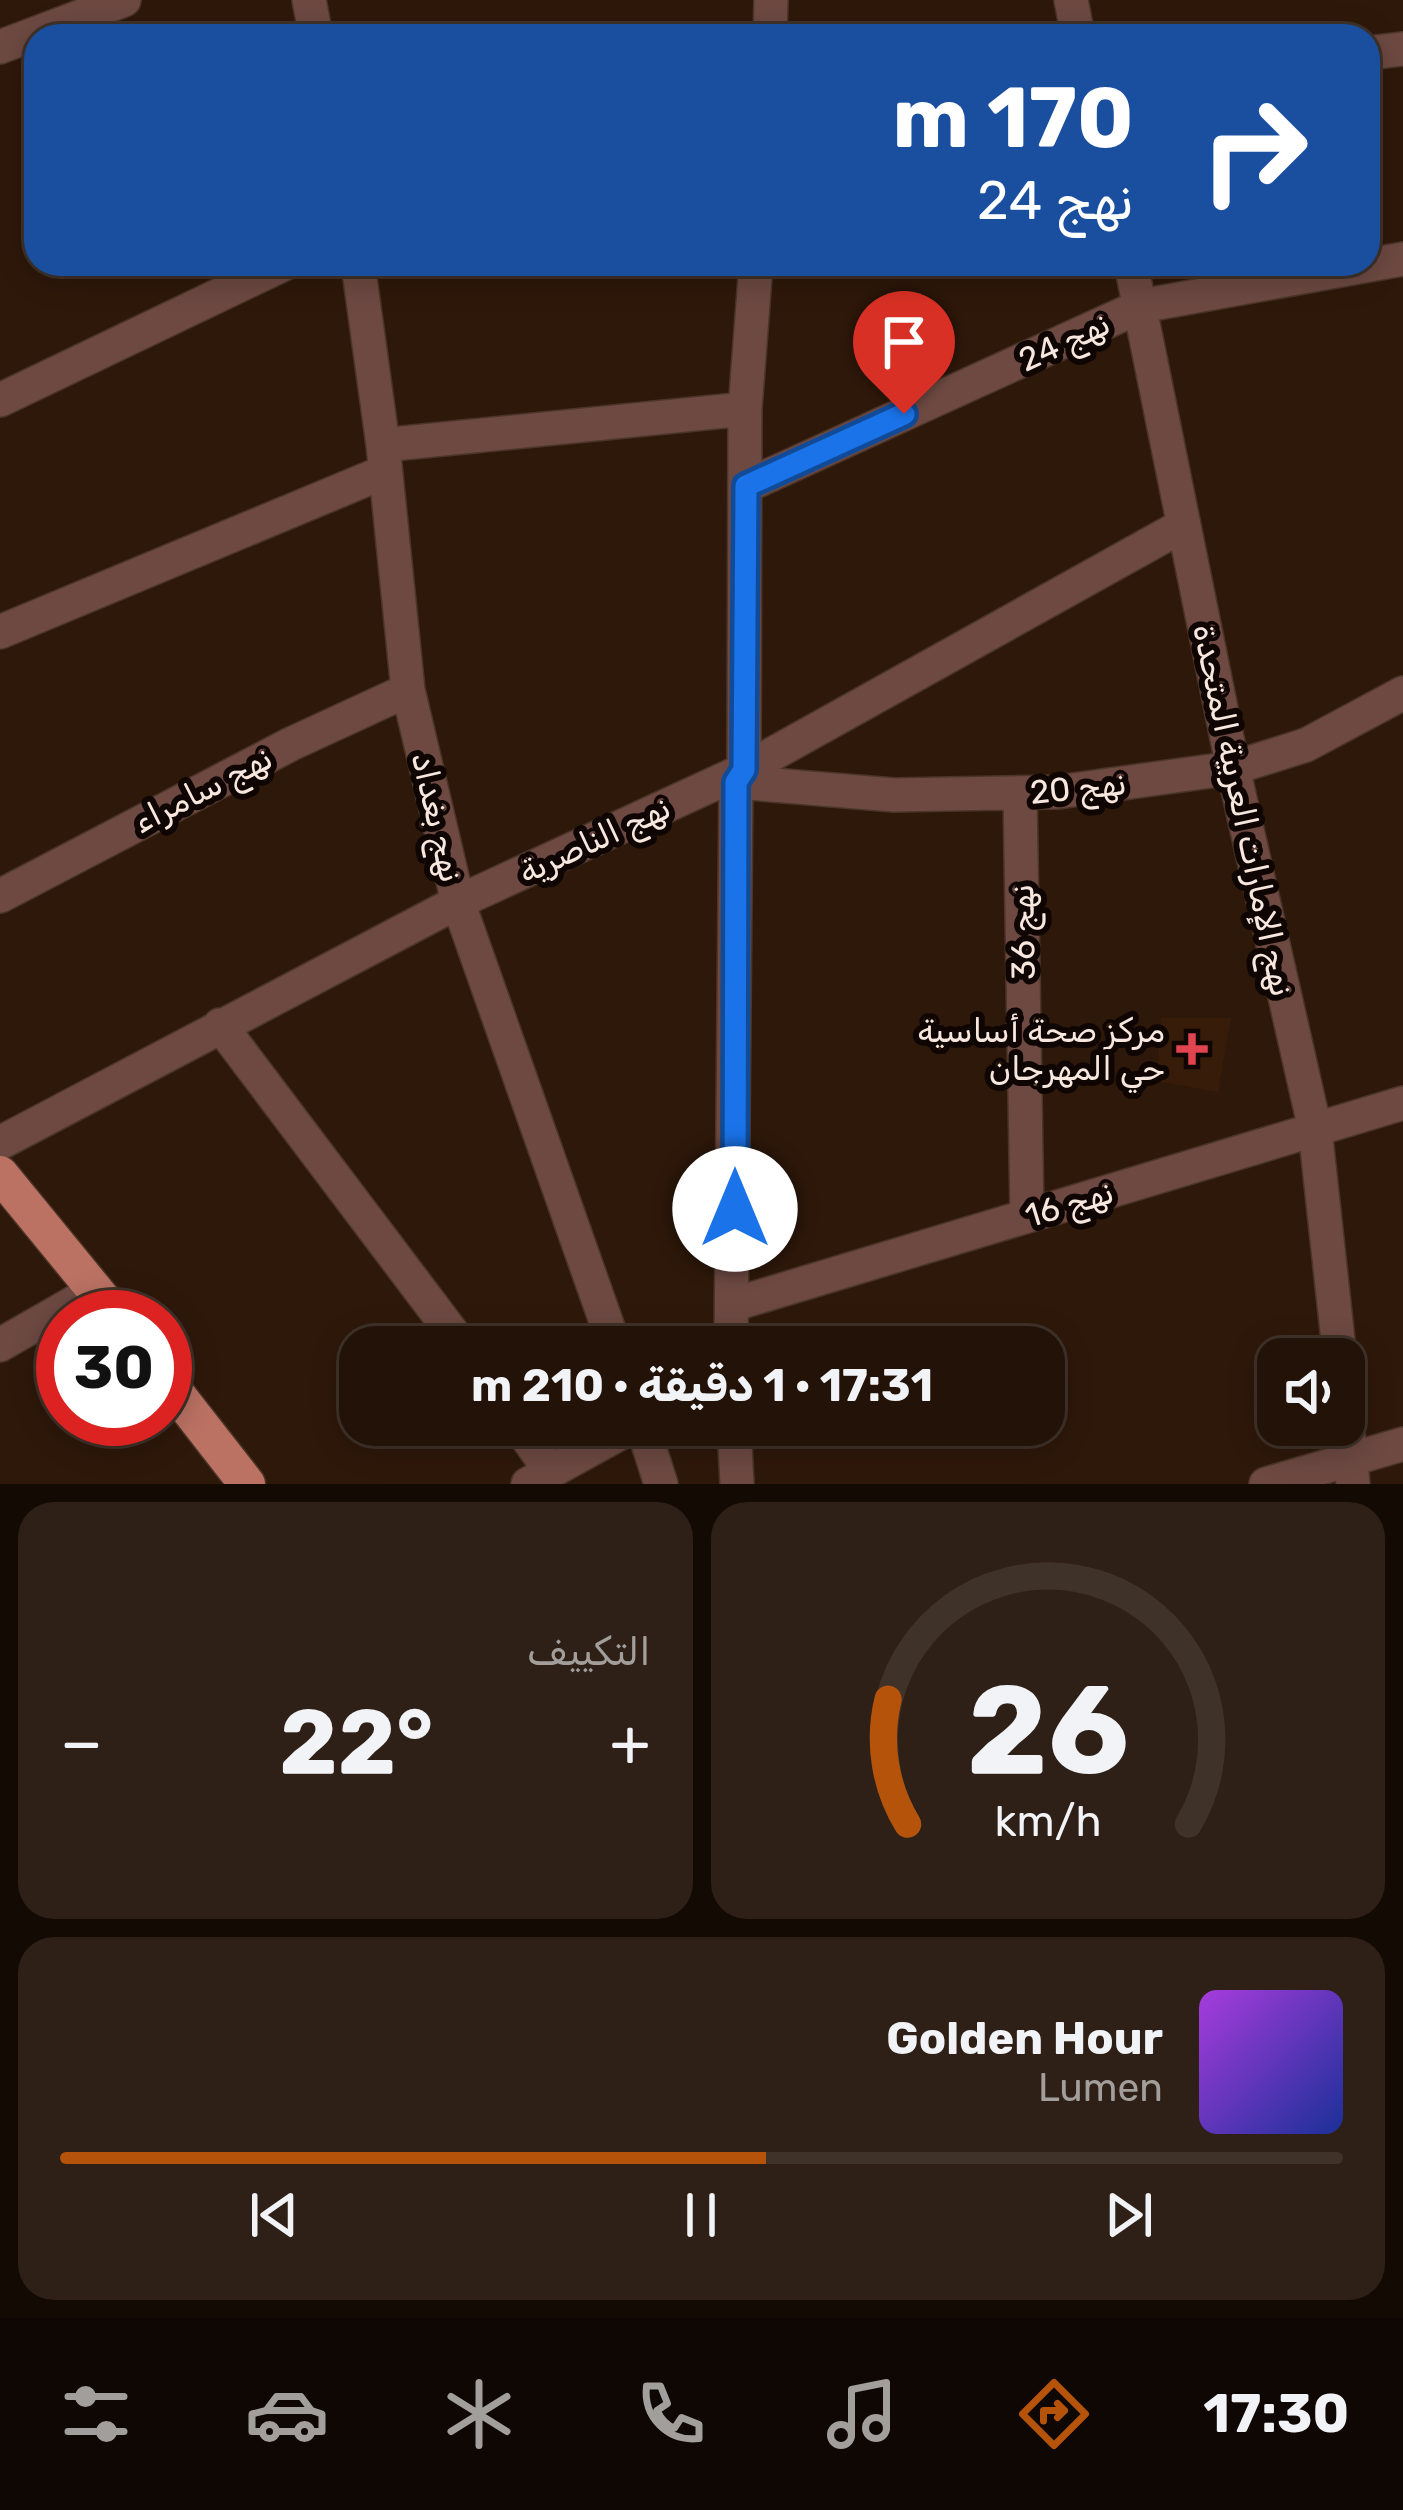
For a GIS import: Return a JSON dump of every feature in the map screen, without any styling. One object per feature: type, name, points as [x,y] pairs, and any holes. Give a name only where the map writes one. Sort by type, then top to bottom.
[{"type":"main road","points":[[0,1174],[95,1290]]},
{"type":"main road","points":[[192,1414],[247,1484]]},
{"type":"street","points":[[61,24],[124,0]]},
{"type":"street","points":[[0,400],[259,276]]},
{"type":"street","name":"نهج بغداد","points":[[360,276],[408,690],[458,902],[608,1326]]},
{"type":"street","points":[[733,1326],[745,409],[755,276]]},
{"type":"street","name":"نهج الإمارات العربية المتحدة","points":[[1133,276],[1233,767],[1315,1129],[1338,1338]]},
{"type":"street","name":"نهج 24","points":[[746,486],[1141,306],[1308,276]]},
{"type":"street","points":[[0,632],[384,458],[745,409]]},
{"type":"street","name":"نهج الناصرية","points":[[0,1143],[458,902],[740,776],[1182,526]]},
{"type":"street","name":"نهج سامراء","points":[[0,896],[291,744],[408,690]]},
{"type":"street","name":"نهج 20","points":[[740,776],[894,795],[1058,792],[1233,767],[1306,745],[1403,693]]},
{"type":"street","name":"نهج 36","points":[[1020,794],[1028,1215]]},
{"type":"street","points":[[220,1024],[447,1326]]},
{"type":"street","name":"نهج 16","points":[[735,1304],[1403,1103]]},
{"type":"street","points":[[0,1345],[36,1331]]},
{"type":"street","points":[[1266,1484],[1352,1471],[1403,1444]]},
{"type":"street","points":[[526,1446],[539,1477],[599,1446]]},
{"type":"street","points":[[647,1446],[661,1484]]},
{"type":"street","points":[[735,1446],[737,1484]]},
{"type":"shaded area","name":"مركز صحة أساسية حي المهرجان","points":[[1161,1018],[1231,1018],[1218,1092],[1157,1081]]},
{"type":"place","name":"مركز صحة أساسية حي المهرجان","points":[[1192,1049]]},
{"type":"route","points":[[735,1209],[736,782],[744,770],[746,486],[904,414]]}]
